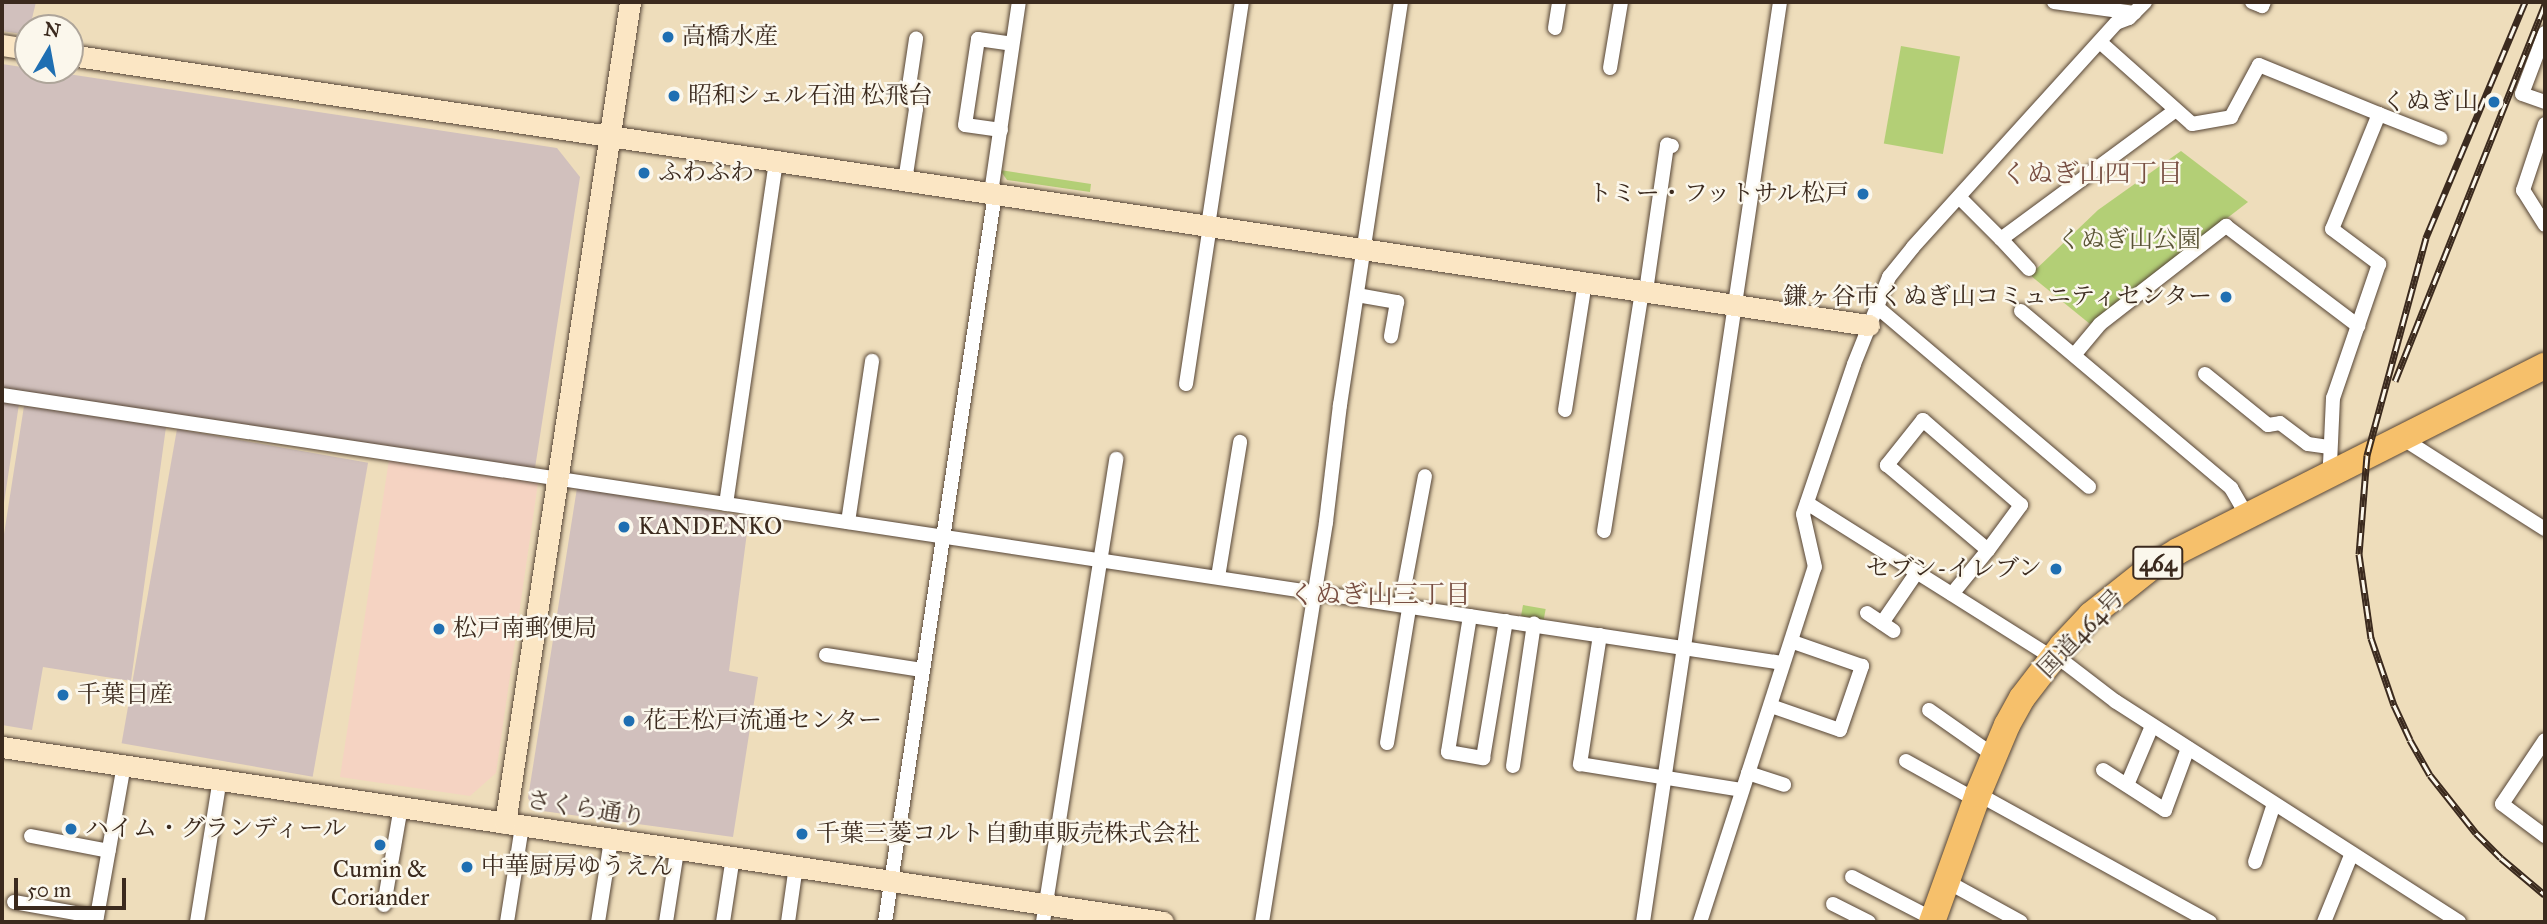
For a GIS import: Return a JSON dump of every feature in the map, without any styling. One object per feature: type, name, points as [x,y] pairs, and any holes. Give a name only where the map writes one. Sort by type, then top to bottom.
[{"type":"highway","name":"国道464号","points":[[1933,920],[1993,755],[2022,698],[2054,656],[2091,615],[2150,568],[2248,516],[2332,459],[2402,438],[2545,366]]},
{"type":"street","points":[[507,922],[514,824],[558,479],[630,2]]},
{"type":"street","points":[[885,922],[1019,2]]},
{"type":"street","points":[[1186,384],[1242,2]]},
{"type":"street","points":[[1262,922],[1401,2]]},
{"type":"street","points":[[1555,28],[1559,2]]},
{"type":"street","points":[[1610,68],[1621,2]]},
{"type":"street","points":[[1643,922],[1780,2]]},
{"type":"street","points":[[2054,2],[2134,13]]},
{"type":"street","points":[[1700,922],[1783,663],[1793,642],[1815,567],[1803,514],[1889,277],[2116,23],[2134,13],[2145,2]]},
{"type":"street","points":[[2252,2],[2262,6],[2264,2]]},
{"type":"street","points":[[2545,33],[2522,94],[2545,102]]},
{"type":"street","points":[[905,181],[916,109],[909,86],[916,39]]},
{"type":"street","points":[[1001,130],[965,125],[978,39],[1012,44]]},
{"type":"street","points":[[2100,42],[2192,124],[2231,117],[2259,65],[2440,138]]},
{"type":"street","points":[[84,57],[1644,291],[1873,316],[2088,487]]},
{"type":"street","points":[[2001,239],[2176,110]]},
{"type":"street","points":[[2332,459],[2333,398],[2379,264],[2333,229],[2379,114]]},
{"type":"street","points":[[2545,124],[2523,190],[2545,225]]},
{"type":"street","points":[[1604,531],[1667,145],[1672,146]]},
{"type":"street","points":[[726,504],[776,162]]},
{"type":"street","points":[[1959,197],[2029,269]]},
{"type":"street","points":[[2075,354],[2097,327],[2226,226],[2358,326]]},
{"type":"street","points":[[1565,410],[1585,282]]},
{"type":"street","points":[[1357,295],[1397,302],[1391,336]]},
{"type":"street","points":[[2021,310],[2231,488],[2248,516]]},
{"type":"street","points":[[848,522],[872,361]]},
{"type":"street","points":[[2205,374],[2268,425],[2280,423],[2332,459]]},
{"type":"street","points":[[2,395],[1783,663]]},
{"type":"street","points":[[1952,594],[1988,550],[2021,505],[1923,420],[1887,465],[1988,550]]},
{"type":"street","points":[[2402,438],[2545,529]]},
{"type":"street","points":[[1218,577],[1240,442]]},
{"type":"street","points":[[1044,913],[1116,459]]},
{"type":"street","points":[[1387,743],[1424,476]]},
{"type":"street","points":[[1807,503],[2054,656],[2152,726],[2459,922]]},
{"type":"street","points":[[1867,613],[1888,627],[1917,572]]},
{"type":"street","points":[[1470,617],[1448,752],[1483,758],[1506,621]]},
{"type":"street","points":[[1513,766],[1534,624]]},
{"type":"street","points":[[1600,635],[1580,764],[1742,790]]},
{"type":"street","points":[[1771,706],[1840,730],[1862,666],[1793,642]]},
{"type":"street","points":[[826,655],[922,670]]},
{"type":"street","points":[[1929,710],[1993,755]]},
{"type":"street","points":[[2127,785],[2152,726]]},
{"type":"street","points":[[2545,740],[2502,804],[2545,836]]},
{"type":"street","name":"さくら通り","points":[[2,747],[677,851],[733,856],[891,880],[1044,913],[1163,922]]},
{"type":"street","points":[[2103,771],[2165,810],[2188,748]]},
{"type":"street","points":[[1906,761],[2210,922]]},
{"type":"street","points":[[14,902],[97,920],[124,765]]},
{"type":"street","points":[[1748,773],[1784,785]]},
{"type":"street","points":[[197,922],[220,779]]},
{"type":"street","points":[[2255,862],[2254,845],[2273,804]]},
{"type":"street","points":[[384,905],[401,807]]},
{"type":"street","points":[[31,836],[109,850]]},
{"type":"street","points":[[598,922],[611,839]]},
{"type":"street","points":[[666,922],[677,851]]},
{"type":"street","points":[[2325,922],[2352,853]]},
{"type":"street","points":[[723,922],[733,856]]},
{"type":"street","points":[[788,922],[796,866]]},
{"type":"street","points":[[1852,877],[1933,920]]},
{"type":"street","points":[[1946,881],[2021,922]]},
{"type":"street","points":[[1833,904],[1869,922]]},
{"type":"shaded area","points":[[2,2],[36,2],[33,14],[14,14],[14,33],[2,31]]},
{"type":"shaded area","points":[[2,64],[14,66],[14,84],[84,84],[84,76],[557,148],[580,177],[535,468],[2,388]]},
{"type":"shaded area","points":[[2,401],[19,404],[2,516]]},
{"type":"shaded area","points":[[24,406],[166,427],[131,681],[43,667],[32,730],[2,725],[2,547]]},
{"type":"shaded area","points":[[177,429],[368,463],[313,777],[122,743]]},
{"type":"shaded area","points":[[389,460],[538,483],[496,773],[470,796],[340,777]]},
{"type":"shaded area","points":[[577,488],[749,517],[729,671],[758,677],[733,837],[535,810],[528,798]]},
{"type":"green space","name":"トミー・フットサル松戸","points":[[1901,46],[1960,56],[1943,154],[1884,143]]},
{"type":"green space","name":"くぬぎ山公園","points":[[2181,151],[2248,202],[2090,324],[2030,275],[2098,210]]},
{"type":"green space","points":[[1000,170],[1091,184],[1090,192],[1007,180]]},
{"type":"green space","points":[[1523,605],[1546,609],[1544,620],[1521,616]]},
{"type":"railway","points":[[2525,2],[2426,238],[2367,455],[2359,554],[2371,638],[2394,705],[2410,740],[2430,775],[2476,833],[2545,895]]},
{"type":"railway","points":[[2395,381],[2545,4]]},
{"type":"place","name":"高橋水産","points":[[668,37]]},
{"type":"place","name":"昭和シェル石油 松飛台","points":[[674,96]]},
{"type":"place","name":"くぬぎ山","points":[[2494,102]]},
{"type":"place","name":"ふわふわ","points":[[644,173]]},
{"type":"place","name":"トミー・フットサル松戸","points":[[1863,194]]},
{"type":"place","name":"鎌ヶ谷市くぬぎ山コミュニティセンター","points":[[2226,297]]},
{"type":"place","name":"KANDENKO","points":[[624,527]]},
{"type":"place","name":"セブン-イレブン","points":[[2056,569]]},
{"type":"place","name":"松戸南郵便局","points":[[439,629]]},
{"type":"place","name":"千葉日産","points":[[63,695]]},
{"type":"place","name":"花王松戸流通センター","points":[[629,721]]},
{"type":"place","name":"ハイム・グランディール","points":[[71,829]]},
{"type":"place","name":"千葉三菱コルト自動車販売株式会社","points":[[802,834]]},
{"type":"place","name":"Cumin & Coriander","points":[[380,845]]},
{"type":"place","name":"中華厨房ゆうえん","points":[[467,867]]},
{"type":"district","name":"くぬぎ山四丁目","points":[[2092,174]]},
{"type":"district","name":"くぬぎ山三丁目","points":[[1380,595]]}]
